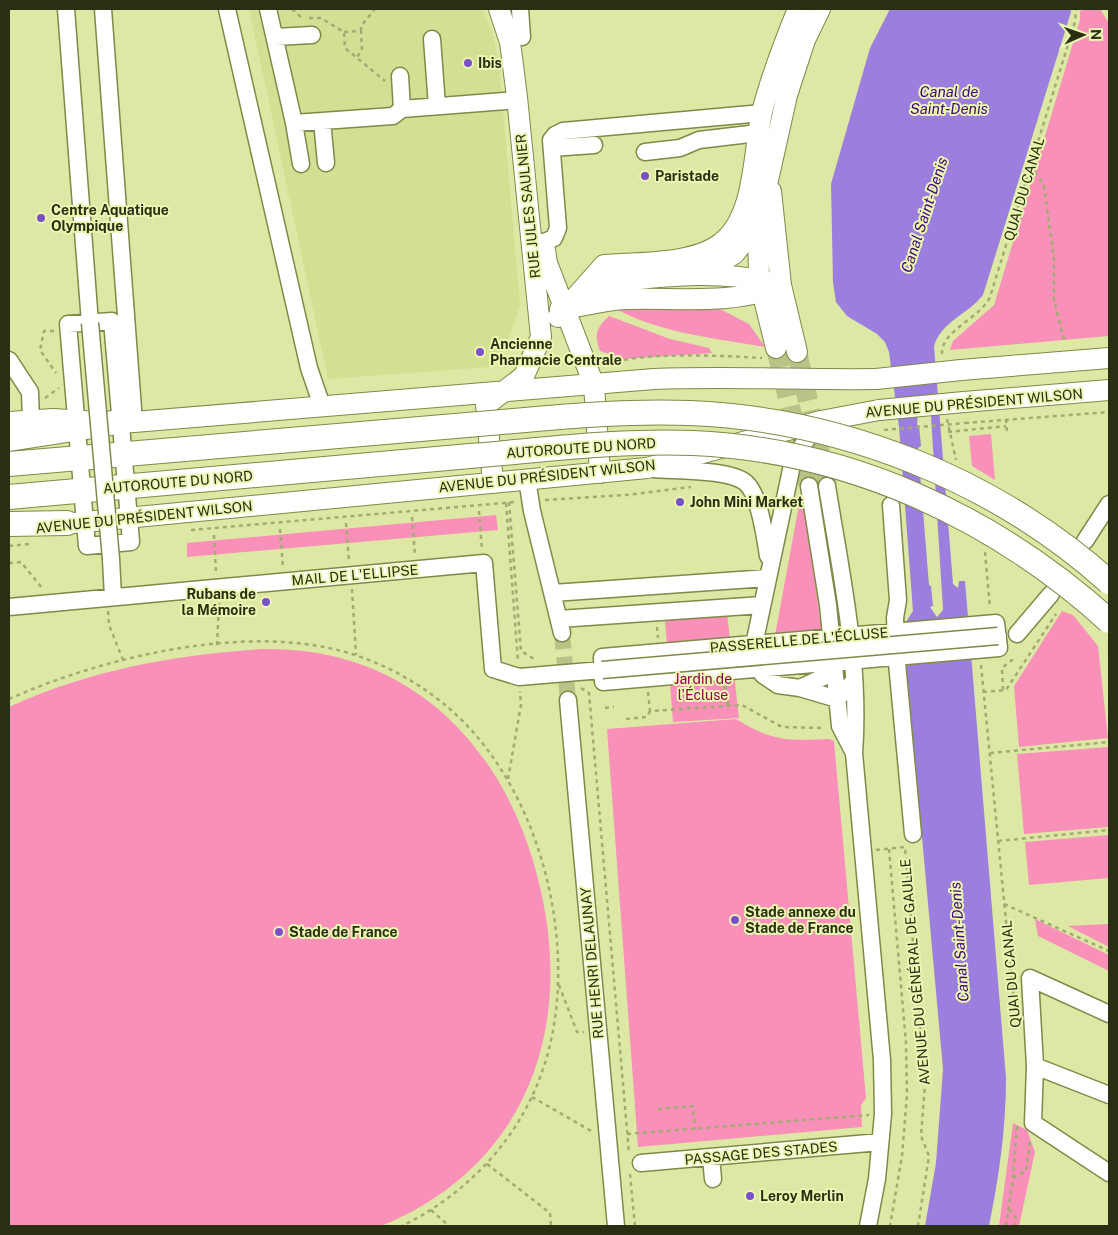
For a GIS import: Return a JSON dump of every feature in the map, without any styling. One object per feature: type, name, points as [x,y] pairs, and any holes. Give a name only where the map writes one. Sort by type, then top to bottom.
[{"type":"highway","points":[[9,464],[609,414],[689,413],[743,417],[827,433],[906,458],[986,495],[1051,536],[1109,582]]},
{"type":"highway","points":[[9,439],[76,425],[122,422]]},
{"type":"highway","name":"AUTOROUTE DU NORD","points":[[9,497],[598,445],[677,443],[735,447],[815,461],[893,485],[967,519],[1037,562],[1109,621]]},
{"type":"highway","points":[[9,524],[76,522]]},
{"type":"main road","name":"RUE JULES SAULNIER","points":[[493,482],[486,405],[524,376],[541,337],[518,100],[510,42],[499,9]]},
{"type":"main road","name":"RUE JULES SAULNIER","points":[[512,9],[522,37],[546,263],[594,385],[600,473]]},
{"type":"main road","points":[[541,337],[604,265],[694,257],[722,243],[740,221],[748,192],[762,112],[780,54],[798,9]]},
{"type":"main road","points":[[776,348],[761,286],[758,225],[787,95],[805,40],[820,9]]},
{"type":"main road","points":[[770,174],[781,285],[797,352]]},
{"type":"main road","points":[[702,274],[734,254],[758,225]]},
{"type":"main road","points":[[587,284],[702,274],[761,286],[781,285]]},
{"type":"main road","points":[[539,312],[623,300],[732,297],[761,286]]},
{"type":"main road","points":[[732,297],[769,323]]},
{"type":"main road","points":[[122,422],[654,379],[714,376],[814,380],[876,378],[1109,358]]},
{"type":"main road","name":"AVENUE DU PRÉSIDENT WILSON","points":[[9,533],[76,522],[647,468],[821,421],[879,410],[1109,390]]},
{"type":"main road","points":[[9,422],[31,421],[76,425]]},
{"type":"street","points":[[66,9],[90,323],[111,559],[110,597]]},
{"type":"street","points":[[103,9],[122,422],[129,517]]},
{"type":"street","points":[[228,9],[309,368],[322,406]]},
{"type":"street","points":[[268,9],[294,123],[301,164]]},
{"type":"street","points":[[520,9],[522,37]]},
{"type":"street","points":[[275,37],[312,34]]},
{"type":"street","points":[[432,39],[437,106]]},
{"type":"street","points":[[294,123],[393,116],[402,102],[400,76]]},
{"type":"street","points":[[402,102],[437,106],[518,100]]},
{"type":"street","points":[[544,242],[554,238],[558,228],[551,140],[555,135],[563,132],[762,112]]},
{"type":"street","points":[[322,121],[326,163]]},
{"type":"street","points":[[644,152],[680,148],[699,140],[758,133]]},
{"type":"street","points":[[552,148],[594,145]]},
{"type":"street","points":[[76,522],[82,490],[68,324],[112,321],[122,422]]},
{"type":"street","points":[[9,360],[30,392],[31,421]]},
{"type":"street","points":[[821,421],[799,450],[792,465],[751,659],[762,675],[778,685],[800,688],[837,699]]},
{"type":"street","points":[[647,468],[719,473],[736,476],[746,483],[754,495],[763,529],[769,574]]},
{"type":"street","points":[[527,480],[532,511],[561,626],[762,605]]},
{"type":"street","points":[[808,486],[828,606],[840,726],[854,753]]},
{"type":"street","points":[[827,486],[849,628],[857,722],[854,753],[882,1060],[883,1114],[877,1179],[868,1226]]},
{"type":"street","points":[[1085,541],[1109,504]]},
{"type":"street","points":[[891,505],[898,600],[895,618],[897,663],[913,834]]},
{"type":"street","name":"MAIL DE L'ELLIPSE","points":[[9,606],[484,563],[492,670],[520,677],[602,670]]},
{"type":"street","points":[[553,594],[769,574]]},
{"type":"street","points":[[1016,634],[1050,594]]},
{"type":"street","name":"PASSERELLE DE L'ÉCLUSE","points":[[602,670],[998,636]]},
{"type":"street","points":[[800,688],[834,672],[853,674],[897,663]]},
{"type":"street","points":[[837,699],[853,674]]},
{"type":"street","name":"RUE HENRI DELAUNAY","points":[[568,700],[616,1226]]},
{"type":"street","name":"QUAI DU CANAL","points":[[1025,1122],[1035,1066],[1030,978],[1109,1014]]},
{"type":"street","points":[[1035,1066],[1109,1095]]},
{"type":"street","points":[[1025,1122],[1109,1173]]},
{"type":"street","name":"PASSAGE DES STADES","points":[[641,1163],[880,1142]]},
{"type":"street","points":[[711,1157],[713,1179]]},
{"type":"path","points":[[292,9],[302,19],[321,18],[344,32],[361,31]]},
{"type":"path","points":[[357,58],[362,50],[361,26],[375,9]]},
{"type":"path","name":"QUAI DU CANAL","points":[[942,351],[948,337],[976,316],[988,303],[1075,22],[1076,9]]},
{"type":"path","points":[[344,32],[345,48],[402,102]]},
{"type":"path","points":[[1031,165],[1044,186],[1054,260],[1054,300],[1065,343]]},
{"type":"path","points":[[44,332],[40,350],[59,378]]},
{"type":"path","points":[[41,402],[64,385]]},
{"type":"path","points":[[878,431],[1109,412]]},
{"type":"path","points":[[1005,415],[1007,432]]},
{"type":"path","points":[[948,432],[1006,426]]},
{"type":"path","name":"AVENUE DU PRÉSIDENT WILSON","points":[[549,500],[626,495],[694,487]]},
{"type":"path","name":"AVENUE DU PRÉSIDENT WILSON","points":[[256,525],[506,503],[520,677]]},
{"type":"path","points":[[479,511],[481,538]]},
{"type":"path","points":[[412,517],[415,544]]},
{"type":"path","points":[[346,523],[348,550]]},
{"type":"path","points":[[280,530],[282,556]]},
{"type":"path","points":[[214,535],[215,562]]},
{"type":"path","points":[[9,563],[21,562],[54,602]]},
{"type":"path","points":[[350,576],[354,603],[356,655]]},
{"type":"path","points":[[217,644],[220,615],[218,588]]},
{"type":"path","points":[[110,597],[109,625],[123,660]]},
{"type":"path","points":[[983,692],[1006,690],[1057,612]]},
{"type":"path","points":[[9,699],[63,677],[123,660],[217,644],[271,641],[296,643],[356,655],[407,678],[443,703],[480,740],[508,781],[528,823],[548,889],[556,937],[558,984],[551,1041],[532,1097],[515,1127],[486,1164],[457,1192],[431,1210],[402,1226]]},
{"type":"path","points":[[1109,646],[1109,651]]},
{"type":"path","points":[[1003,690],[1002,668],[1016,657]]},
{"type":"path","points":[[508,781],[521,705],[520,677]]},
{"type":"path","points":[[605,708],[614,707]]},
{"type":"path","points":[[626,719],[647,717],[650,711]]},
{"type":"path","name":"QUAI DU CANAL","points":[[987,722],[1016,1017]]},
{"type":"path","points":[[990,753],[1109,742]]},
{"type":"path","points":[[998,841],[1109,830]]},
{"type":"path","name":"AVENUE DU GÉNÉRAL DE GAULLE","points":[[863,851],[905,847],[925,1084],[922,1136],[929,1156],[918,1226]]},
{"type":"path","points":[[889,849],[906,1044],[907,1095],[902,1156],[890,1226]]},
{"type":"path","points":[[1004,904],[1109,951]]},
{"type":"path","points":[[558,984],[577,1032],[588,1032]]},
{"type":"path","points":[[532,1097],[595,1133],[597,1137]]},
{"type":"path","points":[[658,1109],[693,1106],[695,1129]]},
{"type":"path","points":[[627,1134],[853,1116]]},
{"type":"path","points":[[1014,1178],[1026,1171],[1025,1122]]},
{"type":"path","points":[[1006,1226],[1025,1122]]},
{"type":"path","points":[[486,1164],[550,1213],[551,1226]]},
{"type":"path","points":[[1009,1209],[1016,1218],[1015,1226]]},
{"type":"path","points":[[431,1210],[449,1226]]},
{"type":"shaded area","points":[[249,9],[482,9],[491,28],[499,63],[520,306],[506,347],[489,367],[328,379]]},
{"type":"green space","points":[[1100,9],[1109,23],[1109,336],[950,350],[953,341],[994,305],[1080,20],[1080,11]]},
{"type":"green space","points":[[690,302],[720,309],[749,324],[765,347],[671,330],[653,325],[618,310]]},
{"type":"green space","points":[[609,316],[670,339],[709,348],[712,353],[624,359],[600,351],[597,332],[601,324]]},
{"type":"green space","points":[[991,434],[995,480],[972,466],[969,436]]},
{"type":"green space","points":[[803,483],[822,636],[774,641]]},
{"type":"green space","points":[[496,515],[498,530],[187,557],[187,543]]},
{"type":"green space","points":[[1062,611],[1073,615],[1098,646],[1108,738],[1019,747],[1014,686]]},
{"type":"green space","name":"Jardin de l'Écluse","points":[[727,613],[739,718],[673,722],[665,620]]},
{"type":"green space","name":"Stade de France","points":[[262,649],[314,652],[362,665],[404,685],[442,712],[474,746],[501,785],[522,830],[538,879],[548,934],[550,987],[544,1038],[529,1085],[505,1129],[473,1167],[432,1200],[381,1226],[9,1226],[9,707],[70,683],[132,666],[197,655]]},
{"type":"green space","name":"Stade annexe du Stade de France","points":[[736,719],[770,736],[803,740],[829,739],[834,741],[866,1098],[861,1105],[862,1127],[638,1147],[607,729]]},
{"type":"green space","points":[[1109,747],[1109,827],[1024,834],[1017,754]]},
{"type":"green space","points":[[1109,835],[1109,878],[1029,885],[1025,842]]},
{"type":"green space","points":[[1035,919],[1109,955],[1109,971],[1038,936]]},
{"type":"green space","points":[[1109,924],[1109,947],[1068,926]]},
{"type":"green space","points":[[1013,1123],[1027,1130],[1035,1152],[1019,1226],[999,1226]]},
{"type":"water","points":[[890,9],[1071,9],[983,295],[943,330],[934,346],[953,584],[958,588],[959,581],[965,581],[1006,1078],[1001,1152],[989,1226],[925,1226],[936,1163],[943,1069],[903,627],[913,611],[899,427],[889,352],[885,342],[877,334],[847,316],[836,302],[833,282],[831,184],[870,48]],"holes":[[[919,401],[925,401],[931,416],[943,610],[937,617],[930,607],[933,606],[931,586],[929,585],[918,448],[921,446],[919,425],[917,425]]]},
{"type":"tunnel","points":[[776,348],[809,486]]},
{"type":"tunnel","points":[[797,352],[827,486]]},
{"type":"tunnel","points":[[562,633],[568,700]]},
{"type":"place","name":"Ibis","points":[[468,63]]},
{"type":"place","name":"Paristade","points":[[645,176]]},
{"type":"place","name":"Centre Aquatique Olympique","points":[[41,218]]},
{"type":"place","name":"Ancienne Pharmacie Centrale","points":[[480,352]]},
{"type":"place","name":"John Mini Market","points":[[680,502]]},
{"type":"place","name":"Rubans de la Mémoire","points":[[266,602]]},
{"type":"place","name":"Stade annexe du Stade de France","points":[[735,920]]},
{"type":"place","name":"Stade de France","points":[[279,932]]},
{"type":"place","name":"Leroy Merlin","points":[[750,1196]]},
{"type":"water label","name":"Canal de Saint-Denis","points":[[949,100]]},
{"type":"water label","name":"Canal Saint-Denis","points":[[924,215]]},
{"type":"water label","name":"Canal Saint-Denis","points":[[959,942]]}]
